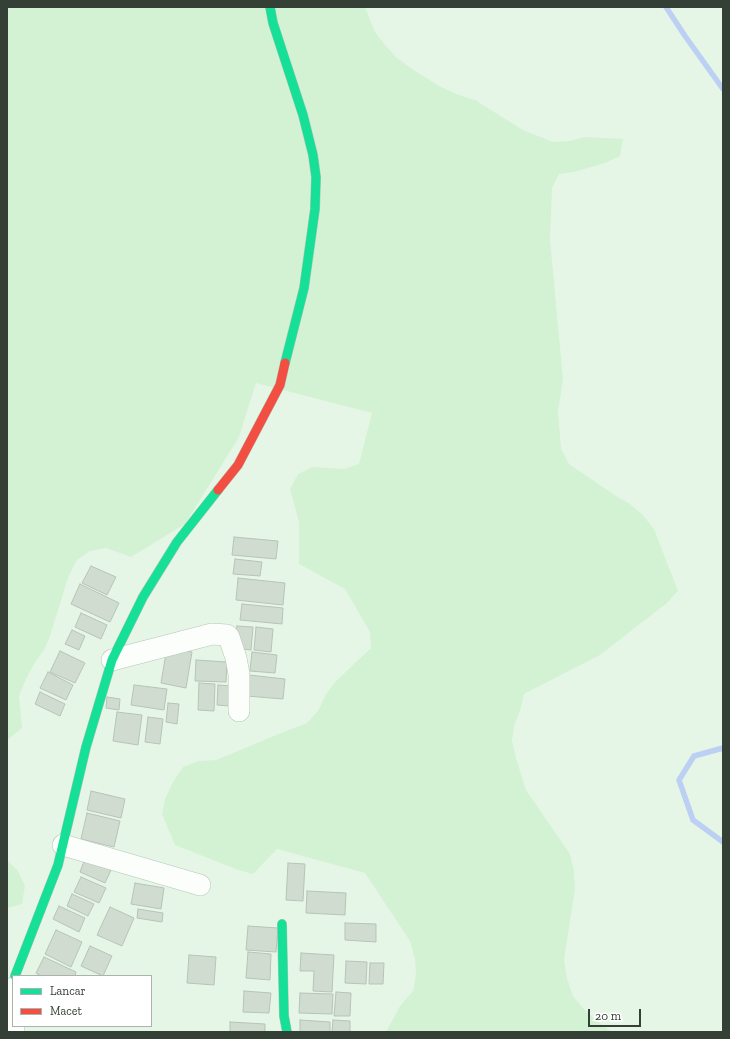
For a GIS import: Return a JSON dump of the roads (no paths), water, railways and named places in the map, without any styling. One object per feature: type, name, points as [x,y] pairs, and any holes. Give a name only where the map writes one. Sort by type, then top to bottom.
[{"type":"street","points":[[15,975],[58,865],[86,747],[112,660],[143,597],[177,542],[238,465],[280,385],[304,288],[315,209],[316,178],[314,155],[303,115],[273,22],[270,7]]},
{"type":"street","points":[[112,660],[212,634],[227,635],[236,658],[239,674],[239,711]]},
{"type":"street","points":[[63,845],[200,885]]},
{"type":"street","points":[[282,924],[284,1016],[287,1032]]},
{"type":"waterway","points":[[666,7],[723,89]]},
{"type":"waterway","points":[[723,748],[694,756],[679,780],[693,820],[723,842]]}]
